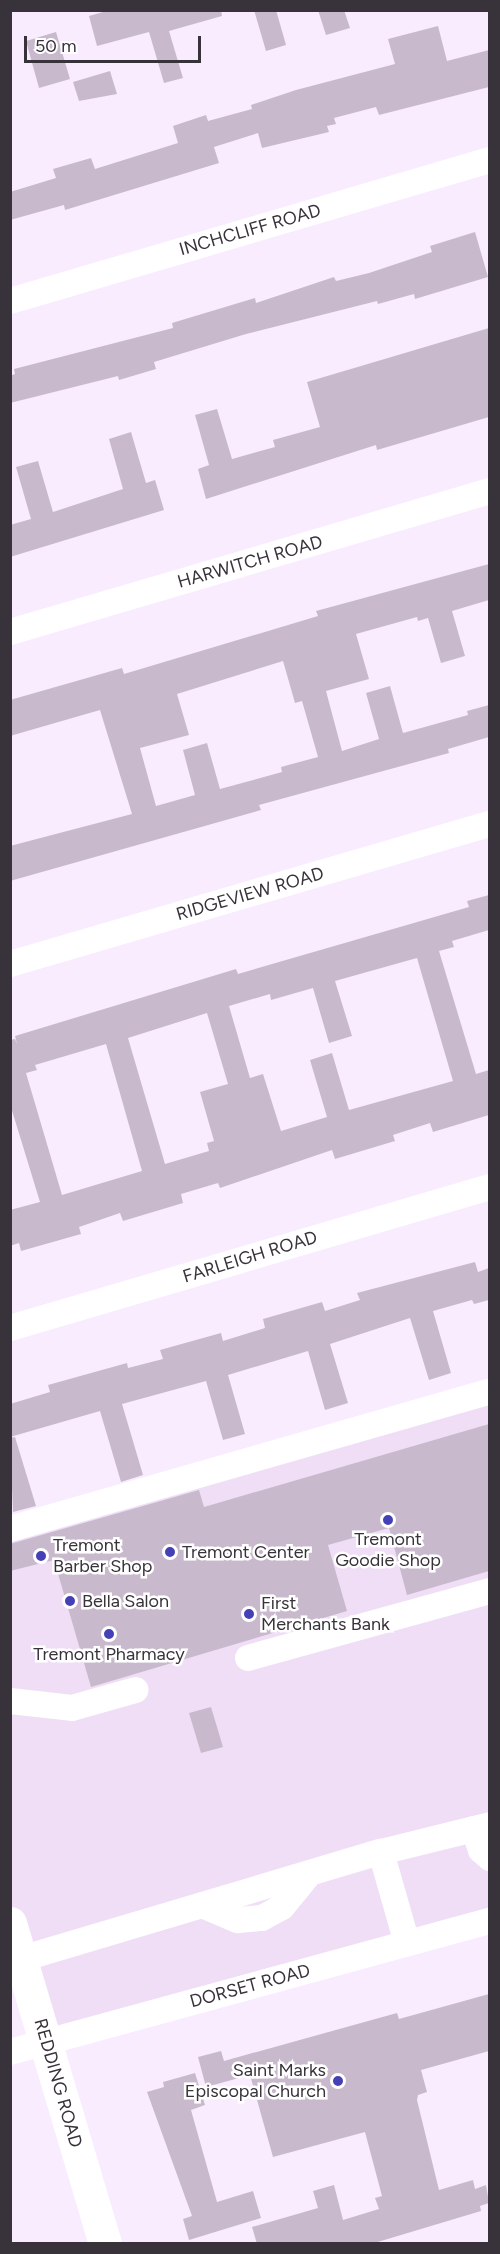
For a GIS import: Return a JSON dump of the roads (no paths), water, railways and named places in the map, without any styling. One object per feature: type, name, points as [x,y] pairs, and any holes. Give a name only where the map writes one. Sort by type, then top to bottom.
[{"type":"main road","name":"REDDING ROAD","points":[[10,1923],[105,2244]]},
{"type":"street","name":"INCHCLIFF ROAD","points":[[10,301],[489,160]]},
{"type":"street","name":"HARWITCH ROAD","points":[[10,632],[489,491]]},
{"type":"street","name":"RIDGEVIEW ROAD","points":[[10,964],[489,824]]},
{"type":"street","name":"FARLEIGH ROAD","points":[[10,1328],[489,1187]]},
{"type":"street","points":[[10,1528],[489,1391]]},
{"type":"street","points":[[248,1658],[489,1590]]},
{"type":"street","points":[[10,1701],[72,1708],[135,1690]]},
{"type":"street","points":[[21,1959],[381,1852],[482,1827],[481,1850],[489,1858]]},
{"type":"street","points":[[381,1852],[407,1943]]},
{"type":"street","name":"DORSET ROAD","points":[[10,2052],[489,1921]]},
{"type":"place","name":"Tremont Goodie Shop","points":[[388,1520]]},
{"type":"place","name":"Tremont Center","points":[[170,1552]]},
{"type":"place","name":"Tremont Barber Shop","points":[[41,1556]]},
{"type":"place","name":"Bella Salon","points":[[70,1601]]},
{"type":"place","name":"First Merchants Bank","points":[[249,1614]]},
{"type":"place","name":"Tremont Pharmacy","points":[[109,1634]]},
{"type":"place","name":"Saint Marks Episcopal Church","points":[[338,2081]]}]
